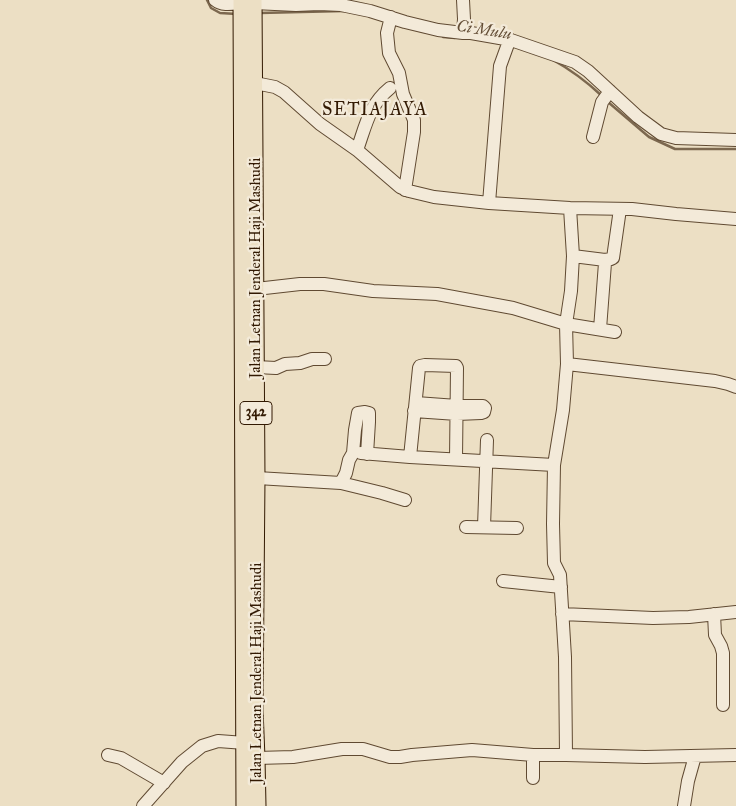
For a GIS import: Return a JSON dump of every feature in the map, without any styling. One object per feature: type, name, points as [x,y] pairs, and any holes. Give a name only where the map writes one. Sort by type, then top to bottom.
[{"type":"main road","name":"Jalan Letnan Jenderal Haji Mashudi","points":[[244,806],[247,3]]},
{"type":"main road","name":"Jalan Letnan Jenderal Haji Mashudi","points":[[247,21],[255,83],[257,478],[255,709],[258,806]]},
{"type":"street","points":[[215,0],[224,4],[296,5],[341,3],[370,11],[390,21],[438,30],[467,33],[509,42],[575,62],[588,71],[606,96],[661,134],[676,138],[736,140]]},
{"type":"street","points":[[463,0],[467,33]]},
{"type":"street","points":[[390,21],[387,38],[389,53],[399,73],[403,94],[414,120],[414,132],[405,190]]},
{"type":"street","points":[[489,203],[499,76],[503,56],[509,42]]},
{"type":"street","points":[[255,83],[279,89],[320,124],[357,150],[405,190],[434,197],[489,203],[620,209],[736,219]]},
{"type":"street","points":[[357,150],[373,106],[390,88]]},
{"type":"street","points":[[593,137],[606,96]]},
{"type":"street","points":[[566,755],[565,656],[560,575],[554,563],[553,524],[554,465],[563,410],[566,324],[573,256],[570,208]]},
{"type":"street","points":[[573,256],[606,260],[612,258],[620,209]]},
{"type":"street","points":[[600,329],[606,260]]},
{"type":"street","points":[[256,289],[300,284],[324,284],[373,291],[437,294],[513,308],[566,324],[615,332]]},
{"type":"street","points":[[256,367],[276,368],[285,364],[300,363],[312,359],[325,359]]},
{"type":"street","points":[[566,364],[715,381],[736,387]]},
{"type":"street","points":[[410,457],[420,366],[456,366],[458,369],[456,459]]},
{"type":"street","points":[[415,407],[457,410]]},
{"type":"street","points":[[341,483],[353,453],[358,413],[365,412],[369,414],[370,422],[367,454]]},
{"type":"street","points":[[484,527],[487,440]]},
{"type":"street","points":[[353,453],[554,465]]},
{"type":"street","points":[[257,478],[341,483],[405,500]]},
{"type":"street","points":[[466,527],[517,528]]},
{"type":"street","points":[[503,581],[561,587]]},
{"type":"street","points":[[562,614],[653,618],[689,617],[736,612]]},
{"type":"street","points":[[714,614],[715,636],[723,653],[723,705]]},
{"type":"street","points":[[144,806],[182,762],[202,746],[218,741],[245,743]]},
{"type":"street","points":[[257,758],[293,757],[349,749],[363,749],[390,757],[472,750],[533,755],[644,758],[736,755]]},
{"type":"street","points":[[108,755],[121,758],[164,783]]},
{"type":"street","points":[[533,755],[533,778]]},
{"type":"street","points":[[684,806],[688,780],[695,756]]},
{"type":"waterway","name":"Ci Mulu","points":[[207,0],[211,8],[220,13],[237,14]]},
{"type":"waterway","name":"Ci Mulu","points":[[260,13],[344,11]]},
{"type":"waterway","name":"Ci Mulu","points":[[443,37],[455,38]]},
{"type":"waterway","name":"Ci Mulu","points":[[553,60],[579,76],[602,96]]},
{"type":"waterway","name":"Ci Mulu","points":[[608,102],[649,137],[675,149],[736,149]]},
{"type":"district","name":"SETIAJAYA","points":[[375,111]]}]
